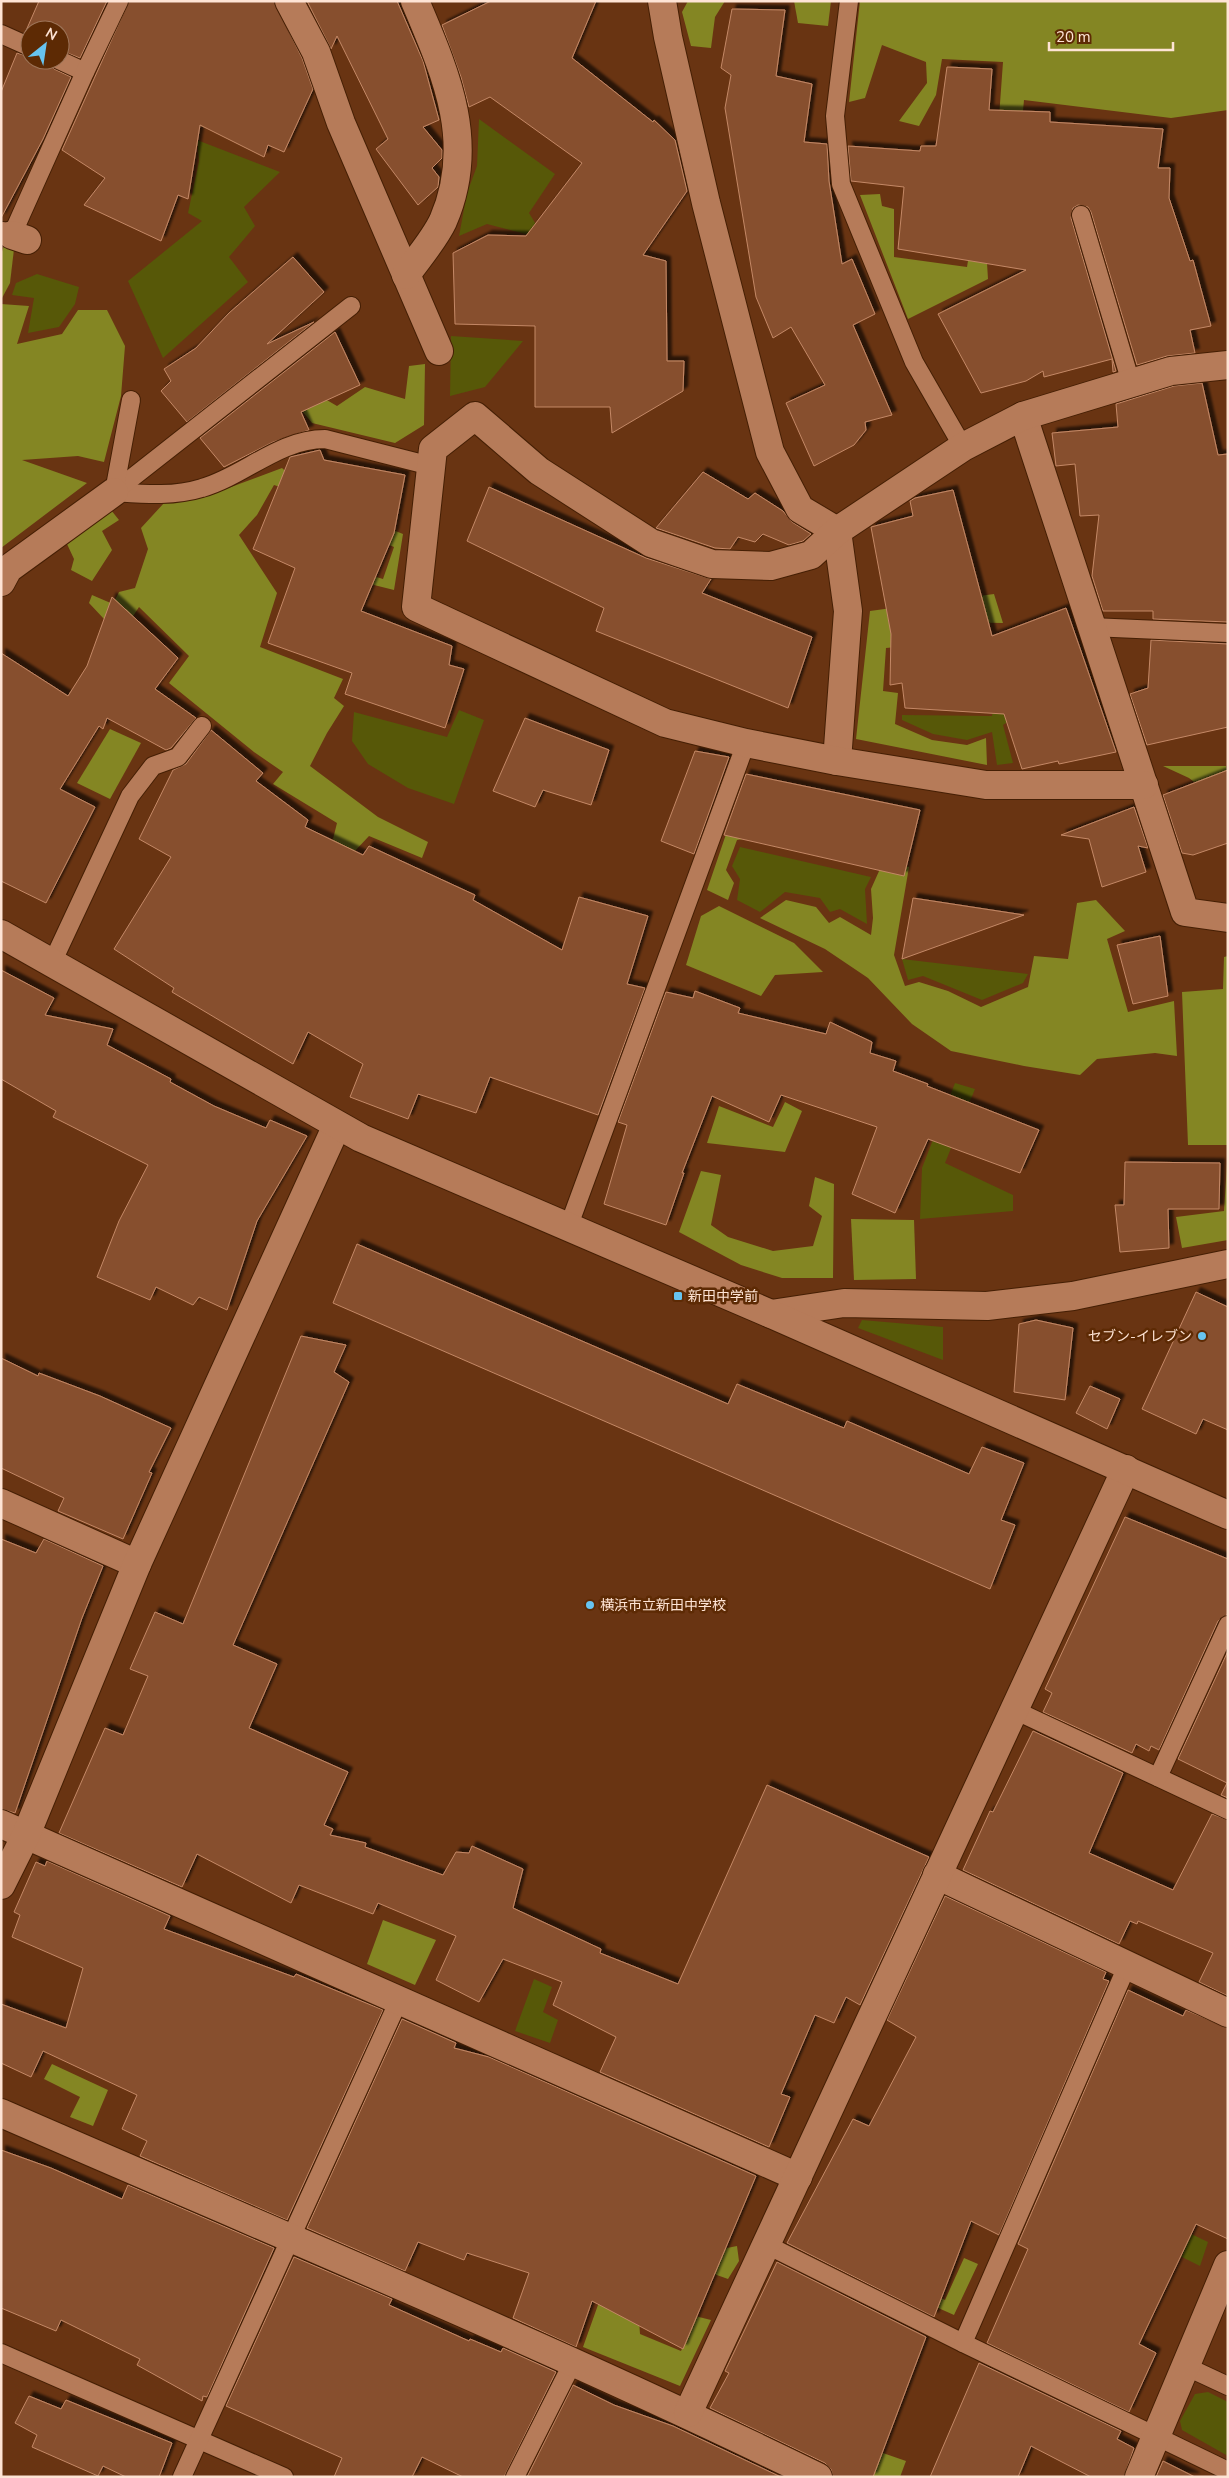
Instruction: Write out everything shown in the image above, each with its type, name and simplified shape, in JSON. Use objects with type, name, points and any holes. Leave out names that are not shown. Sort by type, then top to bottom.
[{"type":"street","points":[[289,1],[316,52],[341,123],[439,351]]},
{"type":"street","points":[[406,275],[442,222],[458,175],[457,120],[439,58],[415,1]]},
{"type":"street","points":[[662,1],[668,37],[706,203],[770,452],[800,509],[837,531]]},
{"type":"street","points":[[1144,785],[986,785],[837,761],[746,743],[665,722],[416,606],[432,448],[475,416],[539,471],[651,543],[712,564],[771,566],[810,555],[837,531],[963,447],[1023,416],[1171,371],[1228,365]]},
{"type":"street","points":[[1023,416],[1185,912],[1228,918]]},
{"type":"street","points":[[1,582],[8,569],[114,492]]},
{"type":"street","points":[[837,531],[848,611],[837,761]]},
{"type":"street","points":[[1,934],[361,1138],[771,1314],[1228,1515]]},
{"type":"street","points":[[1,1884],[26,1835],[138,1564],[337,1124]]},
{"type":"street","points":[[771,1314],[844,1303],[987,1306],[1073,1296],[1228,1264]]},
{"type":"street","points":[[688,2413],[1126,1469]]},
{"type":"street","points":[[1,1503],[138,1564]]},
{"type":"street","points":[[1,1824],[798,2177]]},
{"type":"street","points":[[937,1875],[1228,2014]]},
{"type":"street","points":[[1,2113],[688,2413],[818,2477]]},
{"type":"street","points":[[1139,2477],[1228,2265]]},
{"type":"lane","points":[[13,235],[85,72],[119,1]]},
{"type":"lane","points":[[849,1],[834,116],[841,184],[914,362],[963,447]]},
{"type":"lane","points":[[1,34],[20,43]]},
{"type":"lane","points":[[70,65],[85,72]]},
{"type":"lane","points":[[1081,215],[1131,383]]},
{"type":"lane","points":[[114,492],[351,306]]},
{"type":"lane","points":[[114,492],[131,400]]},
{"type":"lane","points":[[114,492],[154,495],[202,488],[268,456],[309,439],[432,448]]},
{"type":"lane","points":[[1092,627],[1228,633]]},
{"type":"lane","points":[[52,963],[130,796],[153,766],[178,757],[202,726]]},
{"type":"lane","points":[[568,1228],[746,743]]},
{"type":"lane","points":[[1158,1778],[1228,1625]]},
{"type":"lane","points":[[1014,1710],[1228,1810]]},
{"type":"lane","points":[[963,2343],[1127,1966]]},
{"type":"lane","points":[[182,2477],[399,2000]]},
{"type":"lane","points":[[765,2244],[963,2343],[1228,2471]]},
{"type":"lane","points":[[1,2353],[284,2477]]},
{"type":"lane","points":[[515,2477],[573,2362]]},
{"type":"lane","points":[[1186,2366],[1228,2386]]},
{"type":"shaded area","points":[[688,1],[725,1],[715,17],[711,48],[691,46],[682,12]]},
{"type":"shaded area","points":[[794,1],[831,1],[828,26],[798,23]]},
{"type":"shaded area","points":[[860,1],[1228,1],[1228,110],[1171,118],[1024,100],[1021,132],[998,131],[1003,62],[942,59],[936,95],[919,126],[899,121],[927,83],[926,62],[882,45],[865,98],[849,102]]},
{"type":"shaded area","points":[[479,119],[555,174],[529,213],[545,239],[487,224],[459,236],[467,193],[477,166]]},
{"type":"shaded area","points":[[197,140],[280,172],[244,207],[255,226],[229,257],[248,282],[163,358],[128,281],[202,221],[188,213],[199,161]]},
{"type":"shaded area","points":[[880,194],[882,206],[894,209],[894,257],[967,267],[978,199],[986,247],[988,279],[908,319],[860,195]]},
{"type":"shaded area","points":[[4,245],[14,249],[10,283],[1,300],[1,255]]},
{"type":"shaded area","points":[[37,274],[79,287],[75,304],[59,327],[28,333],[34,298],[12,295],[16,283]]},
{"type":"shaded area","points":[[1,304],[29,306],[17,344],[62,334],[78,310],[107,310],[125,346],[121,396],[104,462],[78,456],[22,460],[87,483],[1,548]]},
{"type":"shaded area","points":[[451,336],[523,341],[485,387],[450,396]]},
{"type":"shaded area","points":[[425,364],[424,425],[395,443],[312,423],[294,401],[308,389],[337,406],[365,387],[405,399],[409,366]]},
{"type":"shaded area","points":[[282,468],[297,482],[329,503],[274,485],[257,515],[239,535],[277,593],[260,647],[343,679],[334,698],[344,706],[310,766],[378,817],[428,842],[422,858],[369,836],[354,852],[332,843],[337,823],[273,784],[283,772],[254,752],[169,683],[189,656],[139,607],[120,636],[89,603],[92,595],[113,604],[119,592],[135,588],[148,549],[141,528],[164,503],[204,497]]},
{"type":"shaded area","points":[[107,505],[119,520],[102,531],[112,550],[92,581],[71,570],[74,559],[67,544],[71,530]]},
{"type":"shaded area","points":[[383,526],[403,534],[394,590],[350,579],[353,570],[383,579],[394,547],[380,541]]},
{"type":"shaded area","points":[[994,594],[1003,623],[944,622],[906,646],[886,648],[883,691],[898,693],[895,724],[932,740],[967,745],[986,738],[987,765],[856,739],[870,611]]},
{"type":"shaded area","points":[[993,706],[1015,717],[1003,725],[1013,763],[997,765],[992,732],[967,740],[933,734],[902,720],[902,715],[992,716]]},
{"type":"shaded area","points":[[459,710],[484,720],[454,804],[408,788],[368,764],[352,741],[354,712],[447,737]]},
{"type":"shaded area","points":[[110,729],[141,743],[110,799],[77,783]]},
{"type":"shaded area","points":[[1163,766],[1226,766],[1228,773],[1211,795],[1189,778]]},
{"type":"shaded area","points":[[739,796],[749,838],[737,840],[726,870],[734,883],[728,900],[707,890]]},
{"type":"shaded area","points":[[740,847],[871,877],[865,889],[867,924],[840,909],[830,912],[820,898],[785,892],[760,912],[737,900],[740,879],[732,866]]},
{"type":"shaded area","points":[[884,860],[909,867],[894,955],[905,986],[919,982],[948,991],[981,1007],[1028,987],[1034,956],[1068,959],[1077,903],[1096,900],[1125,931],[1107,939],[1128,1012],[1174,1001],[1177,1056],[1155,1053],[1097,1059],[1080,1075],[951,1051],[912,1024],[868,978],[825,949],[760,918],[786,900],[816,907],[829,923],[840,917],[871,935],[873,918],[871,889]]},
{"type":"shaded area","points":[[719,906],[794,943],[823,972],[775,975],[761,996],[686,965],[701,916]]},
{"type":"shaded area","points":[[1228,956],[1228,1145],[1188,1145],[1182,992],[1223,989],[1224,957]]},
{"type":"shaded area","points":[[902,959],[1028,974],[1023,983],[982,1000],[923,976],[908,980]]},
{"type":"shaded area","points":[[955,1083],[975,1089],[945,1163],[1013,1195],[1013,1211],[920,1219],[922,1168]]},
{"type":"shaded area","points":[[785,1102],[802,1111],[785,1152],[707,1143],[719,1106],[773,1127]]},
{"type":"shaded area","points":[[1228,1148],[1228,1240],[1182,1248],[1176,1217],[1224,1211]]},
{"type":"shaded area","points":[[701,1171],[721,1175],[711,1225],[728,1237],[773,1251],[813,1246],[822,1216],[809,1206],[815,1177],[834,1184],[833,1278],[782,1278],[741,1265],[679,1232]]},
{"type":"shaded area","points":[[851,1219],[914,1220],[916,1279],[854,1280]]},
{"type":"shaded area","points":[[862,1320],[943,1327],[943,1360],[858,1328]]},
{"type":"shaded area","points":[[383,1920],[436,1940],[415,1985],[367,1964]]},
{"type":"shaded area","points":[[534,1979],[552,1987],[543,2012],[558,2020],[550,2043],[515,2031]]},
{"type":"shaded area","points":[[52,2064],[108,2090],[93,2126],[70,2117],[80,2097],[44,2079]]},
{"type":"shaded area","points":[[1139,2209],[1208,2242],[1200,2266],[1128,2230]]},
{"type":"shaded area","points":[[619,2246],[712,2251],[737,2246],[739,2261],[728,2279],[686,2264],[639,2321],[640,2334],[681,2351],[695,2316],[711,2320],[680,2386],[583,2347]]},
{"type":"shaded area","points":[[964,2258],[978,2264],[954,2315],[880,2282],[885,2271],[945,2300]]},
{"type":"shaded area","points":[[1208,2392],[1228,2402],[1228,2456],[1182,2430],[1180,2421],[1195,2394]]},
{"type":"shaded area","points":[[880,2452],[906,2461],[900,2477],[868,2477]]},
{"type":"building","points":[[39,1],[107,1],[80,58],[70,54],[70,20],[31,20]]},
{"type":"building","points":[[129,1],[274,1],[302,58],[313,89],[284,152],[268,145],[264,157],[200,125],[188,199],[178,195],[161,241],[84,205],[105,178],[62,150]]},
{"type":"building","points":[[307,1],[397,1],[423,61],[439,120],[423,127],[442,150],[442,158],[432,168],[439,177],[438,187],[418,205],[376,149],[388,139],[337,36],[331,49]]},
{"type":"building","points":[[491,1],[596,1],[572,58],[653,122],[654,120],[675,140],[687,191],[643,255],[666,261],[667,361],[684,361],[683,391],[612,433],[610,407],[535,407],[535,326],[455,324],[453,253],[488,235],[526,236],[582,163],[490,97],[469,107],[461,77],[442,25]]},
{"type":"building","points":[[732,9],[785,10],[776,76],[812,84],[804,142],[827,144],[829,181],[842,264],[852,259],[875,314],[853,325],[892,415],[865,422],[866,430],[854,445],[814,466],[786,403],[825,385],[791,327],[773,338],[756,297],[725,108],[731,75],[721,68]]},
{"type":"building","points":[[17,53],[20,54],[20,70],[56,70],[71,77],[43,139],[1,218],[1,92]]},
{"type":"building","points":[[947,67],[992,69],[989,110],[1050,112],[1050,122],[1163,129],[1158,168],[1170,168],[1169,198],[1190,261],[1193,260],[1211,326],[1190,330],[1195,353],[1167,356],[1137,365],[1091,212],[1088,207],[1078,205],[1073,208],[1071,218],[1116,371],[1113,372],[1112,359],[1044,377],[1043,371],[1026,381],[981,393],[938,314],[1026,270],[898,249],[904,187],[851,181],[848,146],[920,151],[921,146],[936,146]]},
{"type":"building","points":[[293,257],[324,292],[267,344],[314,322],[187,422],[161,391],[171,381],[164,369],[196,348],[229,313]]},
{"type":"building","points":[[335,332],[360,385],[301,412],[309,430],[273,442],[224,467],[200,438]]},
{"type":"building","points":[[1202,383],[1218,455],[1228,454],[1228,622],[1153,619],[1153,611],[1103,611],[1092,576],[1099,515],[1080,516],[1075,464],[1056,466],[1052,433],[1118,427],[1116,404],[1174,386]]},
{"type":"building","points":[[320,450],[324,460],[405,475],[394,533],[361,611],[452,646],[449,665],[464,669],[445,728],[345,694],[352,673],[268,643],[295,568],[253,549],[290,457]]},
{"type":"building","points":[[703,472],[748,499],[755,493],[783,511],[792,522],[811,534],[803,541],[789,545],[763,534],[755,542],[738,537],[730,549],[715,548],[656,528]]},
{"type":"building","points":[[489,487],[646,558],[711,579],[702,593],[812,637],[788,708],[596,631],[604,608],[467,541]]},
{"type":"building","points":[[953,490],[992,636],[1066,608],[1116,752],[1059,764],[1058,761],[1022,769],[1004,714],[905,708],[902,683],[890,685],[891,634],[871,527],[913,516],[910,501],[915,498]]},
{"type":"building","points":[[112,597],[178,658],[155,689],[196,718],[171,748],[166,750],[107,718],[103,729],[99,726],[60,789],[95,807],[46,903],[1,881],[1,653],[68,696],[87,666]]},
{"type":"building","points":[[1151,640],[1228,644],[1228,727],[1147,745],[1130,694],[1148,688]]},
{"type":"building","points":[[525,718],[609,750],[591,805],[543,790],[535,807],[493,791]]},
{"type":"building","points":[[211,730],[263,773],[256,781],[308,820],[305,827],[363,855],[369,846],[475,895],[473,900],[562,950],[579,897],[648,916],[627,984],[645,988],[598,1115],[490,1077],[476,1113],[418,1094],[408,1119],[350,1097],[363,1064],[308,1032],[293,1064],[172,992],[174,988],[114,949],[171,857],[139,839],[173,770],[186,764]]},
{"type":"building","points":[[695,751],[729,757],[694,854],[661,841]]},
{"type":"building","points":[[1228,770],[1228,843],[1193,855],[1182,853],[1163,795]]},
{"type":"building","points":[[746,774],[920,810],[904,876],[724,835]]},
{"type":"building","points":[[1134,807],[1148,848],[1138,846],[1146,872],[1102,887],[1089,839],[1061,835]]},
{"type":"building","points":[[913,898],[1024,915],[902,959]]},
{"type":"building","points":[[1160,936],[1168,996],[1133,1004],[1117,945]]},
{"type":"building","points":[[1,970],[54,998],[45,1015],[113,1029],[107,1045],[171,1079],[170,1082],[214,1106],[266,1128],[270,1120],[307,1136],[257,1221],[227,1310],[199,1297],[193,1305],[156,1287],[150,1300],[97,1277],[119,1221],[148,1165],[53,1117],[56,1111],[1,1079]]},
{"type":"building","points":[[695,991],[740,1008],[738,1013],[826,1034],[830,1022],[872,1042],[870,1053],[896,1061],[893,1071],[1039,1130],[1020,1173],[928,1139],[895,1213],[852,1194],[877,1127],[781,1095],[769,1122],[712,1096],[682,1173],[684,1173],[666,1225],[604,1204],[627,1125],[618,1122],[666,992],[693,998]]},
{"type":"building","points":[[1125,1162],[1220,1163],[1219,1209],[1168,1209],[1169,1248],[1120,1252],[1115,1205],[1124,1205]]},
{"type":"building","points":[[357,1244],[728,1404],[737,1384],[844,1428],[847,1421],[969,1474],[982,1447],[1024,1463],[1001,1520],[1015,1525],[990,1589],[333,1303]]},
{"type":"building","name":"セブン-イレブン","points":[[1196,1292],[1228,1307],[1228,1430],[1203,1419],[1196,1434],[1142,1409]]},
{"type":"building","points":[[1036,1320],[1073,1328],[1065,1400],[1014,1392],[1019,1324]]},
{"type":"building","points":[[301,1336],[346,1345],[334,1372],[349,1382],[233,1645],[277,1664],[249,1728],[348,1772],[324,1825],[333,1829],[330,1835],[366,1843],[365,1847],[443,1875],[456,1852],[469,1853],[472,1846],[523,1869],[513,1908],[601,1949],[600,1953],[678,1984],[767,1785],[929,1857],[860,2005],[846,1997],[834,2023],[815,2015],[781,2094],[790,2097],[769,2147],[600,2072],[616,2037],[553,2005],[562,1982],[503,1959],[479,2002],[436,1980],[456,1936],[378,1903],[373,1914],[299,1885],[291,1903],[197,1854],[182,1887],[59,1833],[105,1728],[123,1735],[148,1676],[130,1669],[155,1612],[183,1624]]},
{"type":"building","points":[[1,1358],[38,1376],[39,1373],[100,1396],[171,1428],[149,1472],[152,1473],[123,1539],[58,1511],[64,1498],[1,1468]]},
{"type":"building","points":[[1090,1386],[1120,1399],[1107,1429],[1076,1413]]},
{"type":"building","points":[[1125,1517],[1228,1559],[1228,1614],[1218,1621],[1159,1750],[1151,1746],[1149,1751],[1136,1744],[1132,1753],[1043,1712],[1052,1693],[1045,1689]]},
{"type":"building","points":[[1,1539],[36,1553],[44,1539],[103,1566],[82,1618],[15,1813],[1,1809]]},
{"type":"building","points":[[1228,1651],[1228,1798],[1221,1795],[1227,1783],[1178,1759]]},
{"type":"building","points":[[1033,1731],[1123,1773],[1089,1853],[1173,1890],[1212,1814],[1228,1820],[1228,1996],[1199,1982],[1213,1953],[1138,1921],[1137,1924],[1130,1921],[1119,1944],[963,1870],[990,1811],[993,1812]]},
{"type":"building","points":[[47,1861],[170,1916],[164,1929],[294,1977],[296,1974],[383,2010],[287,2220],[140,2156],[147,2141],[122,2129],[137,2095],[43,2051],[31,2077],[1,2063],[1,2004],[66,2028],[83,1968],[12,1937],[20,1915],[14,1912],[36,1862],[45,1866]]},
{"type":"building","points":[[945,1896],[1106,1972],[1103,1979],[1109,1981],[999,2235],[971,2221],[934,2317],[787,2243],[853,2119],[869,2126],[916,2037],[887,2020]]},
{"type":"building","points":[[1128,1990],[1183,2016],[1186,2010],[1228,2028],[1228,2239],[1196,2224],[1139,2344],[1156,2353],[1129,2412],[987,2343],[1028,2249],[1018,2244]]},
{"type":"building","points":[[402,2019],[456,2043],[454,2048],[489,2057],[756,2176],[683,2349],[592,2301],[576,2347],[513,2318],[529,2273],[467,2253],[464,2260],[418,2242],[405,2271],[307,2228]]},
{"type":"building","points":[[1,2150],[51,2168],[122,2199],[128,2185],[274,2248],[207,2397],[203,2396],[202,2401],[137,2365],[140,2359],[61,2320],[56,2331],[1,2308]]},
{"type":"building","points":[[294,2257],[392,2299],[389,2305],[469,2341],[470,2339],[501,2352],[503,2348],[556,2372],[504,2477],[463,2477],[422,2457],[412,2477],[334,2477],[342,2458],[226,2406]]},
{"type":"building","points":[[777,2262],[926,2337],[873,2477],[833,2477],[831,2469],[825,2463],[710,2408],[729,2373],[725,2371]]},
{"type":"building","points":[[979,2363],[1121,2431],[1117,2439],[1134,2448],[1124,2477],[1091,2477],[1031,2446],[1018,2477],[930,2477]]},
{"type":"building","points":[[573,2385],[614,2405],[673,2426],[781,2477],[527,2477]]},
{"type":"building","points":[[29,2396],[61,2409],[66,2400],[172,2443],[159,2477],[126,2477],[103,2466],[98,2476],[32,2447],[37,2435],[15,2423]]},
{"type":"building","points":[[1163,2461],[1195,2477],[1156,2477]]},
{"type":"place","name":"新田中学前","points":[[678,1296]]},
{"type":"place","name":"セブン-イレブン","points":[[1202,1336]]},
{"type":"place","name":"横浜市立新田中学校","points":[[590,1605]]}]
